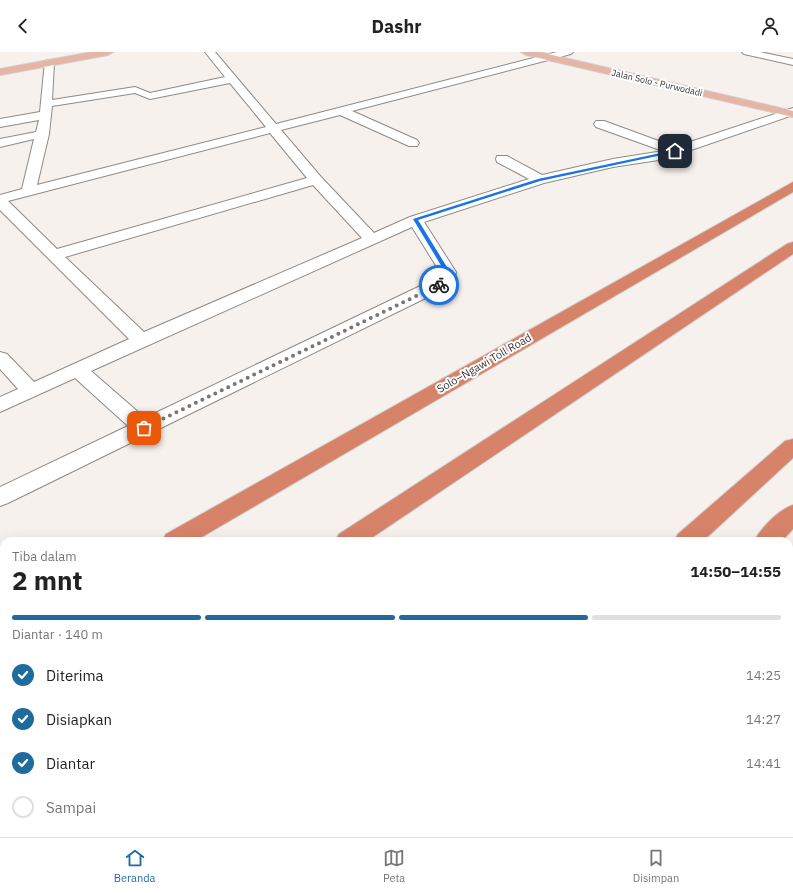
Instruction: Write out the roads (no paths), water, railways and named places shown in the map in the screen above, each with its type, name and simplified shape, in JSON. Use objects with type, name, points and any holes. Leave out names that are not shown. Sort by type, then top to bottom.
[{"type":"highway","name":"Solo–Ngawi Toll Road","points":[[182,537],[793,186]]},
{"type":"highway","points":[[354,537],[793,247]]},
{"type":"highway","points":[[691,537],[793,446]]},
{"type":"highway","points":[[771,537],[793,514]]},
{"type":"main road","points":[[0,72],[108,52]]},
{"type":"main road","name":"Jalan Solo - Purwodadi","points":[[526,52],[792,113]]},
{"type":"street","points":[[210,52],[316,180],[372,240]]},
{"type":"street","points":[[0,199],[568,52]]},
{"type":"street","points":[[747,52],[760,53],[793,62]]},
{"type":"street","points":[[29,191],[43,134],[49,63]]},
{"type":"street","points":[[0,123],[46,109],[135,90],[150,96],[232,79]]},
{"type":"street","points":[[341,111],[413,144]]},
{"type":"street","points":[[0,405],[141,340],[415,220],[540,180],[675,151],[792,113]]},
{"type":"street","points":[[600,124],[675,151]]},
{"type":"street","points":[[0,143],[43,134]]},
{"type":"street","points":[[502,159],[540,180]]},
{"type":"street","points":[[55,255],[316,180]]},
{"type":"street","points":[[0,202],[141,340]]},
{"type":"street","points":[[0,497],[440,284],[447,278],[448,272],[415,220]]},
{"type":"street","points":[[0,358],[32,391]]},
{"type":"street","points":[[77,369],[144,428]]}]
